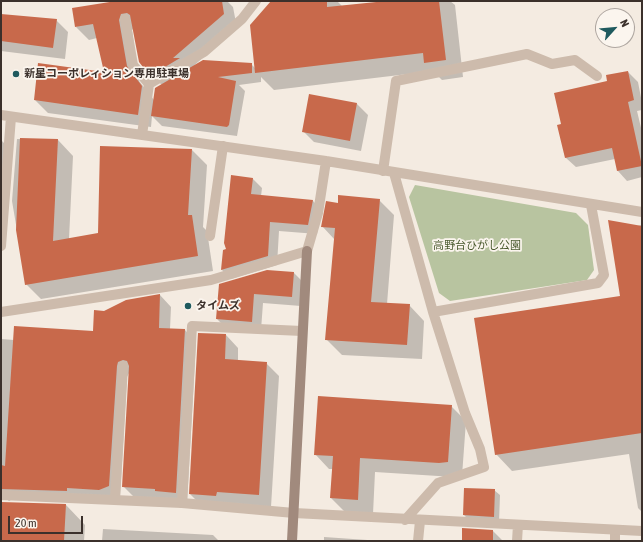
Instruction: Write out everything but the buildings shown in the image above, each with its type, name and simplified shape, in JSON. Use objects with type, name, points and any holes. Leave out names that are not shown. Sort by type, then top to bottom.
[{"type":"street","points":[[150,84],[204,52],[242,19],[256,1]]},
{"type":"street","points":[[125,19],[133,65],[150,84]]},
{"type":"street","points":[[383,171],[396,81],[527,54],[552,64],[575,60],[597,76]]},
{"type":"street","points":[[142,135],[150,84]]},
{"type":"street","points":[[1,246],[6,116],[326,161],[642,212]]},
{"type":"street","points":[[210,236],[222,146]]},
{"type":"street","points":[[292,541],[307,251],[318,212],[326,161]]},
{"type":"street","points":[[394,173],[433,312],[465,413],[480,449],[484,467],[438,483],[406,520]]},
{"type":"street","points":[[433,312],[598,283],[604,275],[591,204]]},
{"type":"street","points":[[1,312],[211,280],[307,251]]},
{"type":"street","points":[[182,503],[192,326],[302,331]]},
{"type":"street","points":[[115,499],[123,366]]},
{"type":"street","points":[[1,495],[182,503],[294,513],[420,521],[642,531]]},
{"type":"street","points":[[418,541],[420,521]]},
{"type":"street","points":[[517,541],[518,525]]},
{"type":"street","points":[[615,530],[615,541]]},
{"type":"green space","name":"高野台ひがし公園","points":[[415,185],[576,213],[588,225],[594,270],[587,280],[450,301],[439,293],[409,197]]},
{"type":"place","name":"新星コーポレィション専用駐車場","points":[[16,74]]},
{"type":"place","name":"タイムズ","points":[[188,306]]}]
